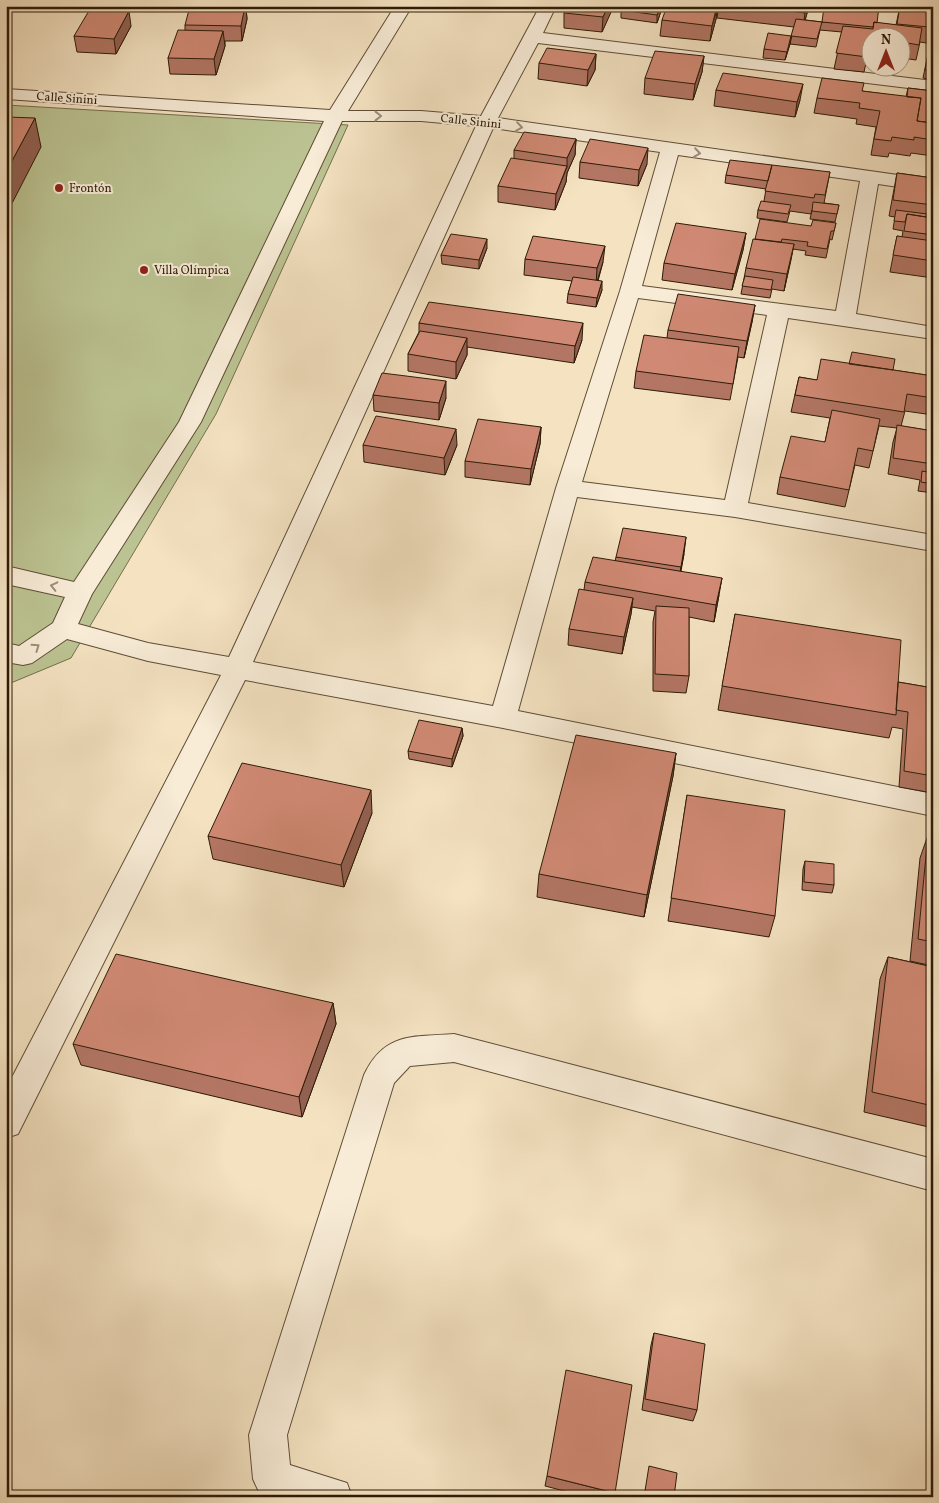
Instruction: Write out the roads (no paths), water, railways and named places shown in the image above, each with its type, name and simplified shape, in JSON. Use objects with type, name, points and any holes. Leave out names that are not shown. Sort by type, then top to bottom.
[{"type":"street","points":[[6,652],[23,656],[63,629],[80,592],[190,422],[335,116],[404,6]]},
{"type":"street","points":[[6,1123],[479,122],[534,37],[548,6]]},
{"type":"street","points":[[534,37],[933,86]]},
{"type":"street","name":"Calle Sinini","points":[[6,94],[335,116],[421,116],[479,122],[933,186]]},
{"type":"street","points":[[503,718],[568,488],[630,291],[670,149]]},
{"type":"street","points":[[845,319],[870,177]]},
{"type":"street","points":[[630,291],[845,319],[933,333]]},
{"type":"street","points":[[735,509],[779,311]]},
{"type":"street","points":[[568,488],[735,509],[933,543]]},
{"type":"street","points":[[6,575],[80,592]]},
{"type":"street","points":[[63,629],[148,652],[503,718],[933,806]]},
{"type":"street","points":[[333,1497],[295,1492],[272,1479],[268,1435],[380,1075],[402,1052],[454,1048],[933,1175]]},
{"type":"place","name":"Frontón","points":[[59,188]]},
{"type":"place","name":"Villa Olímpica","points":[[144,270]]}]
